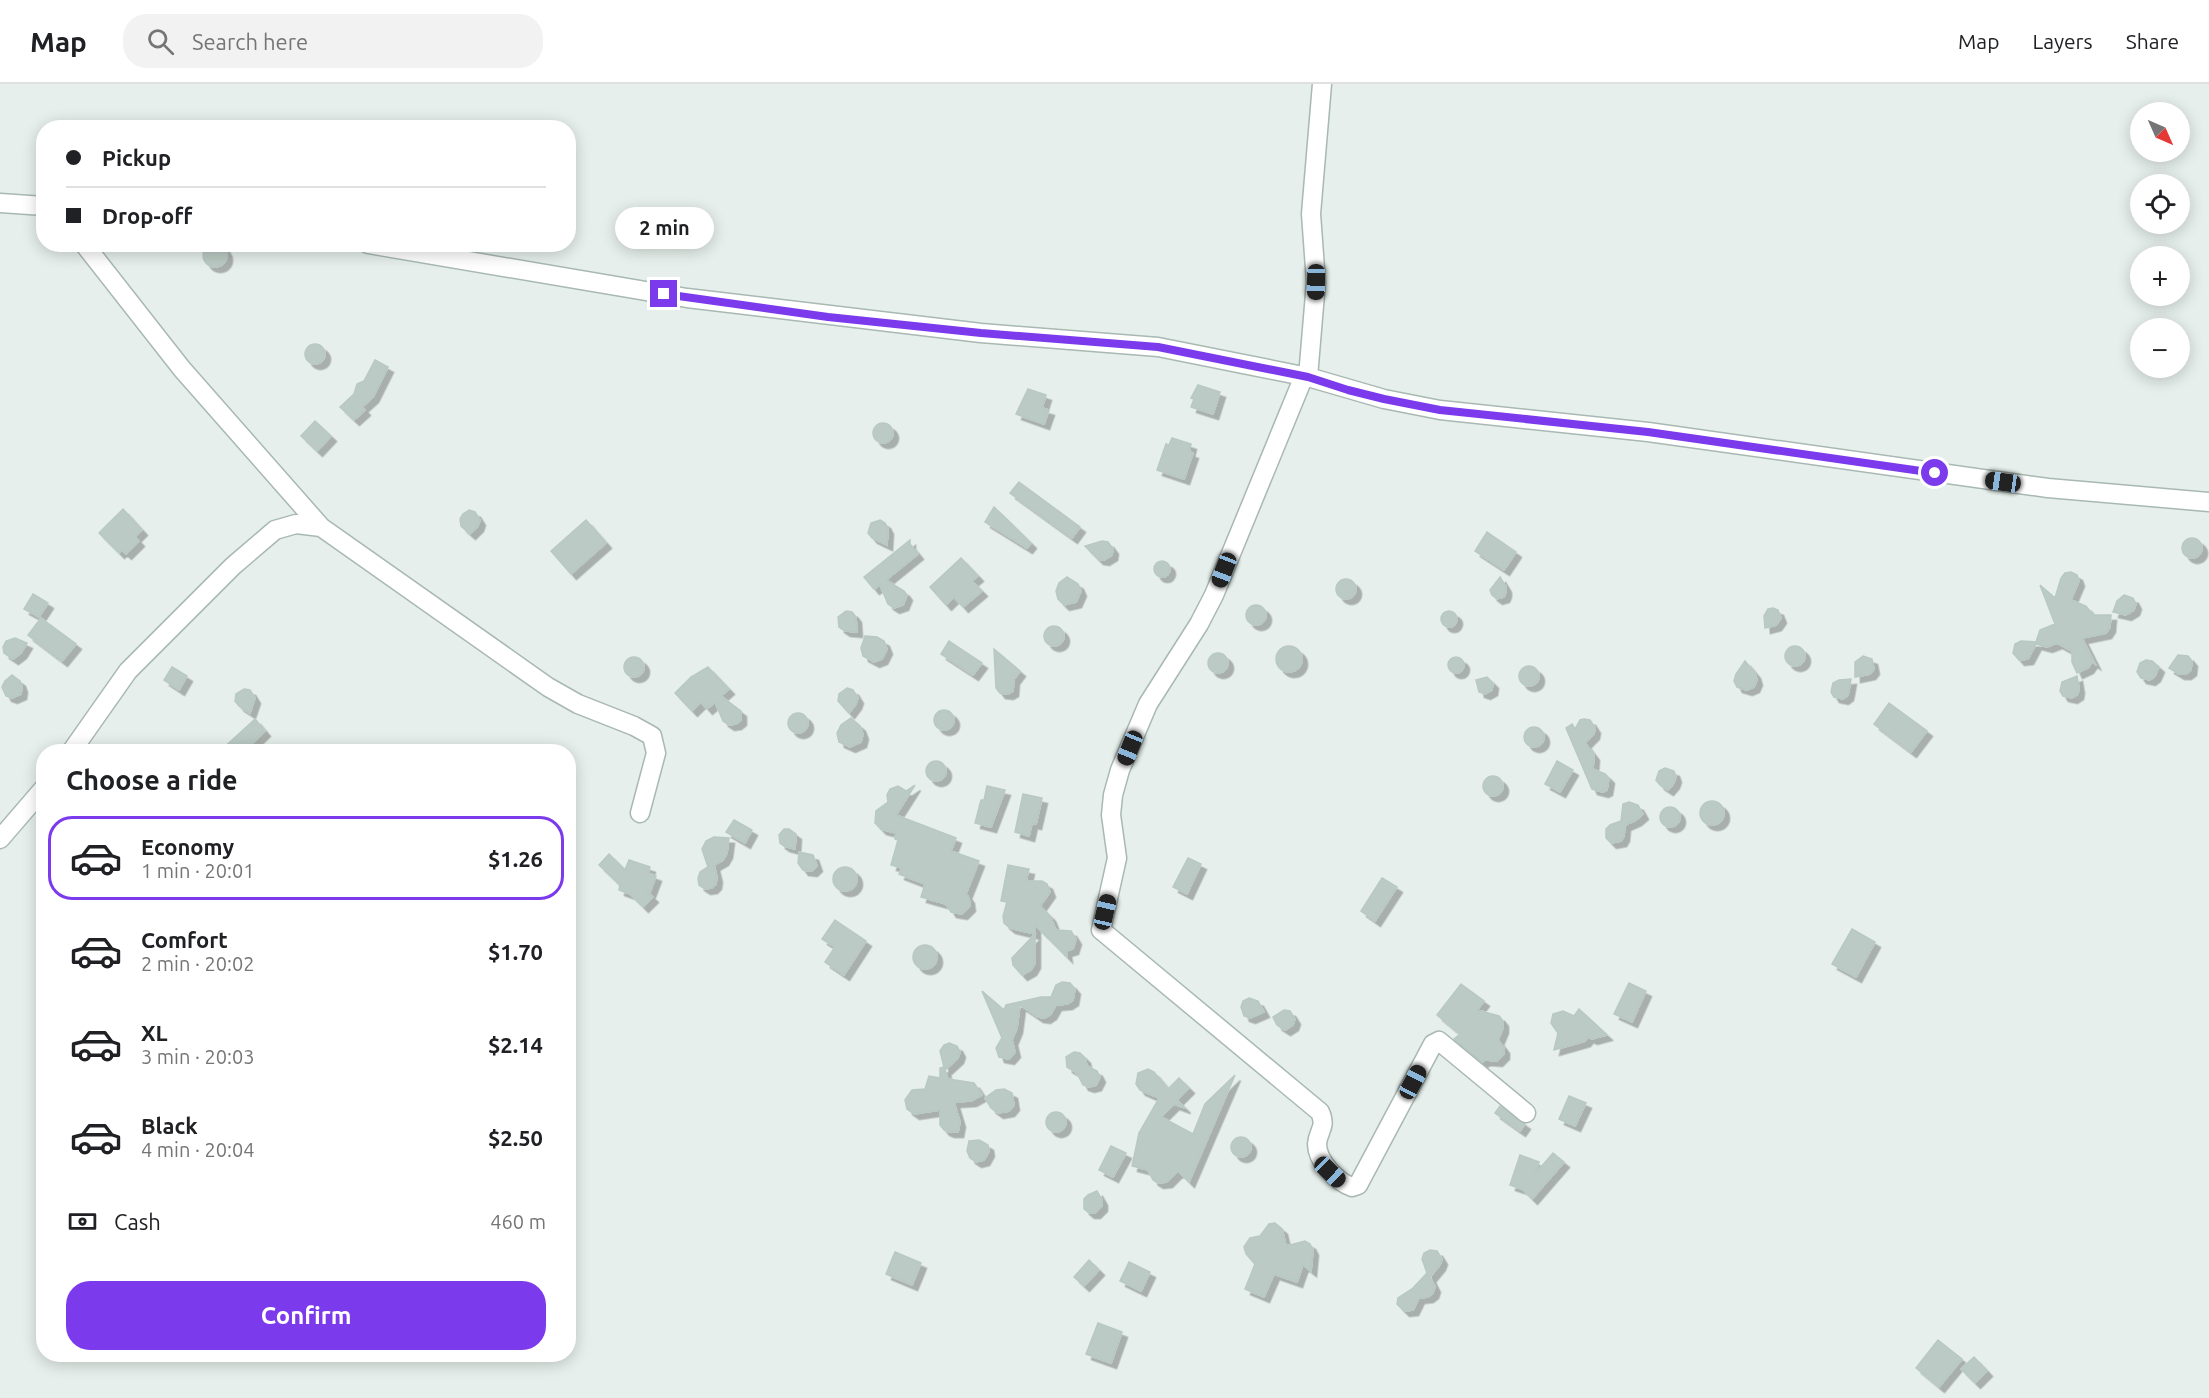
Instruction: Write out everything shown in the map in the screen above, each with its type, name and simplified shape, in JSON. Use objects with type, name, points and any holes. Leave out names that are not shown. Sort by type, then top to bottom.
[{"type":"street","points":[[1322,84],[1311,214],[1315,291],[1306,377],[1214,595],[1199,624],[1148,704],[1120,771],[1113,795],[1111,814],[1117,858],[1101,930],[1320,1112],[1324,1124],[1317,1141],[1319,1153],[1330,1172],[1346,1185],[1352,1187],[1358,1185],[1434,1044],[1439,1041],[1526,1113]]},
{"type":"street","points":[[0,203],[36,205]]},
{"type":"street","points":[[90,252],[189,377],[321,527],[548,687],[578,704],[634,726],[652,736],[657,753],[640,813]]},
{"type":"street","points":[[415,252],[699,300],[969,332],[1158,347],[1306,377],[1384,399],[1440,410],[1648,432],[2048,488],[2209,501]]},
{"type":"street","points":[[77,744],[128,671],[233,566],[274,531],[296,524],[321,527]]},
{"type":"street","points":[[0,839],[36,797]]},
{"type":"building","points":[[204,252],[226,252],[226,260],[220,266],[210,266],[204,260]]},
{"type":"building","points":[[315,344],[322,347],[325,354],[322,361],[315,364],[308,361],[305,354],[308,347]]},
{"type":"building","points":[[375,360],[388,367],[373,397],[362,407],[365,410],[354,420],[340,407],[354,394],[357,384],[364,381]]},
{"type":"building","points":[[1198,385],[1220,392],[1213,414],[1191,407],[1194,399],[1191,398]]},
{"type":"building","points":[[1028,389],[1046,395],[1042,408],[1049,410],[1044,424],[1016,414]]},
{"type":"building","points":[[315,421],[331,436],[317,451],[301,436]]},
{"type":"building","points":[[883,423],[890,426],[893,433],[890,440],[883,443],[876,440],[873,433],[876,426]]},
{"type":"building","points":[[1172,438],[1191,444],[1189,452],[1193,453],[1184,479],[1157,470],[1166,444],[1169,445]]},
{"type":"building","points":[[1019,482],[1080,527],[1072,538],[1010,493]]},
{"type":"building","points":[[994,507],[1031,543],[1027,548],[985,522]]},
{"type":"building","points":[[123,509],[142,530],[135,537],[139,541],[126,554],[122,550],[119,553],[99,533]]},
{"type":"building","points":[[469,510],[475,512],[480,520],[478,526],[470,534],[461,526],[460,519]]},
{"type":"building","points":[[586,520],[606,543],[571,574],[551,551]]},
{"type":"building","points":[[880,520],[888,529],[887,545],[872,538],[868,533],[871,523]]},
{"type":"building","points":[[1487,532],[1516,552],[1504,570],[1475,551]]},
{"type":"building","points":[[2192,538],[2199,541],[2202,548],[2199,555],[2192,558],[2185,555],[2182,548],[2185,541]]},
{"type":"building","points":[[910,540],[910,544],[918,554],[886,580],[907,595],[903,605],[894,608],[888,604],[880,585],[874,589],[864,577]]},
{"type":"building","points":[[1102,541],[1108,542],[1113,549],[1112,555],[1104,560],[1098,559],[1085,546]]},
{"type":"building","points":[[961,558],[978,576],[972,581],[982,591],[963,607],[954,597],[946,605],[930,587]]},
{"type":"building","points":[[1162,561],[1168,563],[1170,569],[1168,575],[1162,577],[1156,575],[1154,569],[1156,563]]},
{"type":"building","points":[[2071,572],[2077,575],[2079,581],[2071,600],[2086,606],[2093,615],[2111,615],[2110,627],[2106,633],[2082,638],[2095,664],[2092,662],[2088,668],[2077,673],[2072,662],[2072,651],[2057,643],[2047,647],[2036,644],[2028,659],[2019,660],[2013,653],[2015,644],[2021,641],[2036,642],[2040,630],[2055,624],[2040,585],[2055,598],[2061,578],[2065,573]]},
{"type":"building","points":[[1067,577],[1078,584],[1081,591],[1076,602],[1064,605],[1058,599],[1056,591],[1059,583]]},
{"type":"building","points":[[1500,577],[1506,587],[1506,592],[1504,597],[1497,599],[1490,590]]},
{"type":"building","points":[[1346,579],[1353,582],[1356,589],[1353,596],[1346,599],[1339,596],[1336,589],[1339,582]]},
{"type":"building","points":[[33,594],[48,603],[39,617],[24,609]]},
{"type":"building","points":[[2124,595],[2133,598],[2136,604],[2134,610],[2126,615],[2113,612],[2117,601]]},
{"type":"building","points":[[1256,605],[1263,608],[1266,615],[1263,622],[1256,625],[1249,622],[1246,615],[1249,608]]},
{"type":"building","points":[[1768,609],[1778,610],[1781,618],[1776,625],[1765,628],[1764,616]]},
{"type":"building","points":[[846,611],[852,612],[856,617],[857,632],[845,631],[839,627],[838,617]]},
{"type":"building","points":[[1446,611],[1452,611],[1457,619],[1455,625],[1446,627],[1441,622],[1441,616]]},
{"type":"building","points":[[41,618],[76,644],[62,661],[28,635]]},
{"type":"building","points":[[1054,626],[1061,629],[1064,636],[1061,643],[1054,646],[1047,643],[1044,636],[1047,629]]},
{"type":"building","points":[[865,636],[877,637],[884,641],[887,649],[882,659],[874,662],[863,656],[861,648]]},
{"type":"building","points":[[15,638],[27,643],[21,653],[13,659],[4,653],[3,647],[6,641]]},
{"type":"building","points":[[949,641],[982,663],[973,675],[941,654]]},
{"type":"building","points":[[1289,646],[1298,650],[1302,659],[1298,668],[1289,672],[1280,668],[1276,659],[1280,650]]},
{"type":"building","points":[[1795,646],[1802,649],[1805,656],[1802,663],[1795,666],[1788,663],[1785,656],[1788,649]]},
{"type":"building","points":[[994,649],[1020,671],[1014,679],[1013,691],[1008,694],[1000,693],[996,688]]},
{"type":"building","points":[[1218,653],[1225,656],[1228,663],[1225,670],[1218,673],[1211,670],[1208,663],[1211,656]]},
{"type":"building","points":[[2178,655],[2188,656],[2192,661],[2191,670],[2186,674],[2179,674],[2169,668]]},
{"type":"building","points":[[1863,656],[1872,659],[1874,669],[1870,674],[1855,677],[1855,662]]},
{"type":"building","points":[[634,657],[641,660],[644,667],[641,674],[634,677],[627,674],[624,667],[627,660]]},
{"type":"building","points":[[1453,657],[1459,657],[1464,665],[1462,671],[1453,673],[1448,668],[1448,662]]},
{"type":"building","points":[[2146,660],[2152,661],[2159,667],[2155,676],[2150,680],[2141,678],[2137,672],[2140,663]]},
{"type":"building","points":[[1745,661],[1755,673],[1757,680],[1754,687],[1747,690],[1737,687],[1734,681]]},
{"type":"building","points":[[1529,666],[1536,669],[1539,676],[1536,683],[1529,686],[1522,683],[1519,676],[1522,669]]},
{"type":"building","points":[[172,667],[187,676],[179,690],[164,680]]},
{"type":"building","points":[[708,667],[729,689],[721,696],[741,711],[741,720],[736,724],[729,725],[723,721],[715,702],[707,709],[701,702],[692,711],[675,693],[691,677]]},
{"type":"building","points":[[12,675],[20,681],[22,687],[21,694],[12,698],[6,696],[2,687]]},
{"type":"building","points":[[2077,676],[2078,694],[2072,698],[2063,696],[2060,691],[2062,682]]},
{"type":"building","points":[[1487,677],[1493,683],[1492,690],[1485,694],[1479,692],[1476,680]]},
{"type":"building","points":[[1851,679],[1848,695],[1843,699],[1834,697],[1831,692],[1833,683]]},
{"type":"building","points":[[847,688],[853,690],[858,698],[849,713],[838,701],[839,694]]},
{"type":"building","points":[[244,689],[250,690],[255,698],[250,713],[235,701],[236,694]]},
{"type":"building","points":[[1889,703],[1927,731],[1911,752],[1874,724]]},
{"type":"building","points":[[944,710],[951,713],[954,720],[951,727],[944,730],[937,727],[934,720],[937,713]]},
{"type":"building","points":[[798,713],[805,716],[808,723],[805,730],[798,733],[791,730],[788,723],[791,716]]},
{"type":"building","points":[[851,718],[860,726],[863,734],[861,742],[850,747],[839,742],[837,733],[841,725]]},
{"type":"building","points":[[255,719],[265,731],[251,744],[228,744]]},
{"type":"building","points":[[1580,720],[1590,720],[1595,728],[1594,734],[1585,743],[1594,755],[1593,769],[1609,778],[1607,790],[1603,792],[1592,789],[1566,728],[1572,724],[1575,729]]},
{"type":"building","points":[[1534,727],[1541,730],[1544,737],[1541,744],[1534,747],[1527,744],[1524,737],[1527,730]]},
{"type":"building","points":[[936,761],[943,764],[946,771],[943,778],[936,781],[929,778],[926,771],[929,764]]},
{"type":"building","points":[[1557,761],[1573,770],[1560,792],[1545,784]]},
{"type":"building","points":[[1665,768],[1674,771],[1676,777],[1668,790],[1656,780],[1659,771]]},
{"type":"building","points":[[1493,776],[1500,779],[1503,786],[1500,793],[1493,796],[1486,793],[1483,786],[1486,779]]},
{"type":"building","points":[[915,785],[896,815],[956,838],[951,851],[979,861],[966,894],[970,906],[962,914],[951,912],[946,904],[921,897],[925,884],[899,874],[902,868],[891,865],[898,840],[895,839],[896,833],[881,829],[875,823],[876,811],[888,802],[887,795],[890,789],[898,786],[906,791]]},
{"type":"building","points":[[987,786],[1005,790],[991,827],[975,823]]},
{"type":"building","points":[[1023,794],[1042,798],[1036,824],[1032,823],[1029,836],[1015,832]]},
{"type":"building","points":[[1712,801],[1721,804],[1724,813],[1721,822],[1712,825],[1703,822],[1700,813],[1703,804]]},
{"type":"building","points":[[1629,802],[1638,805],[1643,814],[1625,825],[1621,841],[1611,843],[1606,838],[1606,829],[1621,821],[1623,804]]},
{"type":"building","points":[[1670,807],[1677,810],[1680,817],[1677,824],[1670,827],[1663,824],[1660,817],[1663,810]]},
{"type":"building","points":[[734,820],[752,830],[745,843],[726,832]]},
{"type":"building","points":[[784,829],[789,829],[796,834],[795,849],[780,843],[779,835]]},
{"type":"building","points":[[714,837],[729,838],[727,853],[723,860],[714,865],[716,884],[712,888],[705,889],[699,885],[698,878],[700,872],[708,867],[702,849],[706,841]]},
{"type":"building","points":[[799,852],[813,855],[817,866],[812,871],[803,870],[798,863]]},
{"type":"building","points":[[609,854],[625,870],[629,860],[650,867],[648,873],[656,876],[650,892],[645,890],[653,897],[643,907],[630,894],[619,890],[620,885],[599,865]]},
{"type":"building","points":[[1188,858],[1201,864],[1187,894],[1173,887]]},
{"type":"building","points":[[1008,865],[1029,869],[1026,881],[1042,881],[1047,884],[1050,892],[1040,906],[1050,916],[1056,930],[1071,931],[1076,939],[1073,949],[1066,951],[1067,957],[1035,925],[1035,934],[1010,928],[1004,923],[1003,916],[1007,902],[1001,901]]},
{"type":"building","points":[[845,867],[854,870],[857,879],[854,888],[845,891],[836,888],[833,879],[836,870]]},
{"type":"building","points":[[1382,878],[1397,887],[1375,921],[1361,911]]},
{"type":"building","points":[[835,920],[866,941],[844,975],[825,962],[835,947],[822,939]]},
{"type":"building","points":[[1852,929],[1875,942],[1856,977],[1832,964]]},
{"type":"building","points":[[1035,934],[1035,963],[1031,970],[1022,975],[1013,965],[1012,958]]},
{"type":"building","points":[[925,945],[934,948],[937,957],[934,966],[925,969],[916,966],[913,957],[916,948]]},
{"type":"building","points":[[1062,982],[1070,983],[1075,989],[1073,1000],[1067,1004],[1056,1005],[1051,1014],[1045,1018],[1038,1017],[1020,1005],[1017,1028],[1012,1040],[1015,1052],[1009,1059],[999,1057],[996,1048],[1002,1038],[982,991],[1004,1010],[1006,1005],[1051,997],[1056,985]]},
{"type":"building","points":[[1629,983],[1646,991],[1632,1022],[1614,1014]]},
{"type":"building","points":[[1461,984],[1484,1001],[1477,1010],[1499,1016],[1503,1021],[1498,1040],[1504,1048],[1504,1054],[1497,1061],[1482,1062],[1454,1039],[1460,1034],[1437,1015]]},
{"type":"building","points":[[1249,998],[1258,1001],[1264,1012],[1250,1018],[1244,1016],[1241,1007],[1243,1001]]},
{"type":"building","points":[[1579,1009],[1607,1035],[1592,1039],[1588,1037],[1585,1041],[1554,1050],[1558,1033],[1551,1023],[1553,1014],[1563,1011],[1574,1016]]},
{"type":"building","points":[[1284,1010],[1290,1011],[1295,1019],[1293,1025],[1285,1030],[1277,1025],[1273,1017]]},
{"type":"building","points":[[949,1043],[957,1046],[960,1052],[958,1058],[945,1070],[948,1079],[974,1083],[982,1095],[971,1101],[954,1102],[960,1122],[958,1132],[944,1130],[940,1125],[940,1110],[914,1114],[907,1109],[905,1100],[912,1090],[925,1089],[929,1076],[940,1078],[940,1068],[944,1067],[940,1051],[944,1045]]},
{"type":"building","points":[[1074,1052],[1080,1053],[1085,1058],[1087,1066],[1097,1071],[1100,1077],[1096,1085],[1089,1087],[1083,1085],[1077,1073],[1067,1067],[1066,1057]]},
{"type":"building","points":[[1148,1069],[1154,1072],[1168,1089],[1179,1078],[1189,1088],[1177,1100],[1185,1108],[1174,1104],[1161,1117],[1193,1134],[1205,1104],[1235,1075],[1189,1182],[1178,1171],[1167,1182],[1158,1183],[1153,1180],[1148,1170],[1132,1166],[1139,1133],[1159,1098],[1140,1090],[1136,1084],[1138,1073]]},
{"type":"building","points":[[1004,1089],[1012,1093],[1014,1105],[1009,1111],[998,1113],[991,1108],[985,1098],[996,1090]]},
{"type":"building","points":[[1569,1096],[1586,1103],[1575,1126],[1559,1119]]},
{"type":"building","points":[[1500,1106],[1525,1124],[1520,1131],[1495,1113]]},
{"type":"building","points":[[1056,1112],[1063,1115],[1066,1122],[1063,1129],[1056,1132],[1049,1129],[1046,1122],[1049,1115]]},
{"type":"building","points":[[1241,1137],[1248,1140],[1251,1147],[1248,1154],[1241,1157],[1234,1154],[1231,1147],[1234,1140]]},
{"type":"building","points":[[979,1140],[988,1145],[989,1151],[984,1160],[976,1162],[970,1158],[967,1151],[969,1141]]},
{"type":"building","points":[[1111,1146],[1126,1153],[1113,1177],[1099,1170]]},
{"type":"building","points":[[1553,1153],[1564,1162],[1532,1199],[1522,1189],[1510,1185],[1520,1155],[1539,1162],[1535,1174]]},
{"type":"building","points":[[1097,1191],[1102,1200],[1102,1206],[1095,1213],[1089,1213],[1084,1209],[1084,1199]]},
{"type":"building","points":[[1275,1223],[1282,1229],[1286,1246],[1305,1241],[1310,1244],[1313,1250],[1311,1271],[1303,1265],[1297,1282],[1274,1274],[1264,1297],[1245,1289],[1255,1264],[1246,1254],[1244,1247],[1250,1238],[1260,1236],[1269,1224]]},
{"type":"building","points":[[1430,1250],[1437,1251],[1442,1259],[1430,1277],[1435,1287],[1433,1293],[1428,1297],[1419,1298],[1413,1310],[1404,1311],[1397,1304],[1398,1298],[1412,1289],[1427,1273],[1422,1259],[1424,1253]]},
{"type":"building","points":[[895,1252],[921,1263],[912,1285],[886,1274]]},
{"type":"building","points":[[1089,1260],[1099,1270],[1084,1286],[1074,1277]]},
{"type":"building","points":[[1129,1262],[1150,1272],[1141,1291],[1120,1281]]},
{"type":"building","points":[[1098,1323],[1122,1332],[1111,1363],[1086,1354]]},
{"type":"building","points":[[1938,1340],[1962,1359],[1939,1387],[1916,1368]]},
{"type":"building","points":[[1974,1357],[1987,1371],[1975,1383],[1961,1369]]},
{"type":"route","points":[[664,294],[828,317],[1042,339],[1158,347],[1304,376],[1384,399],[1440,410],[1648,432],[1935,473]]}]
